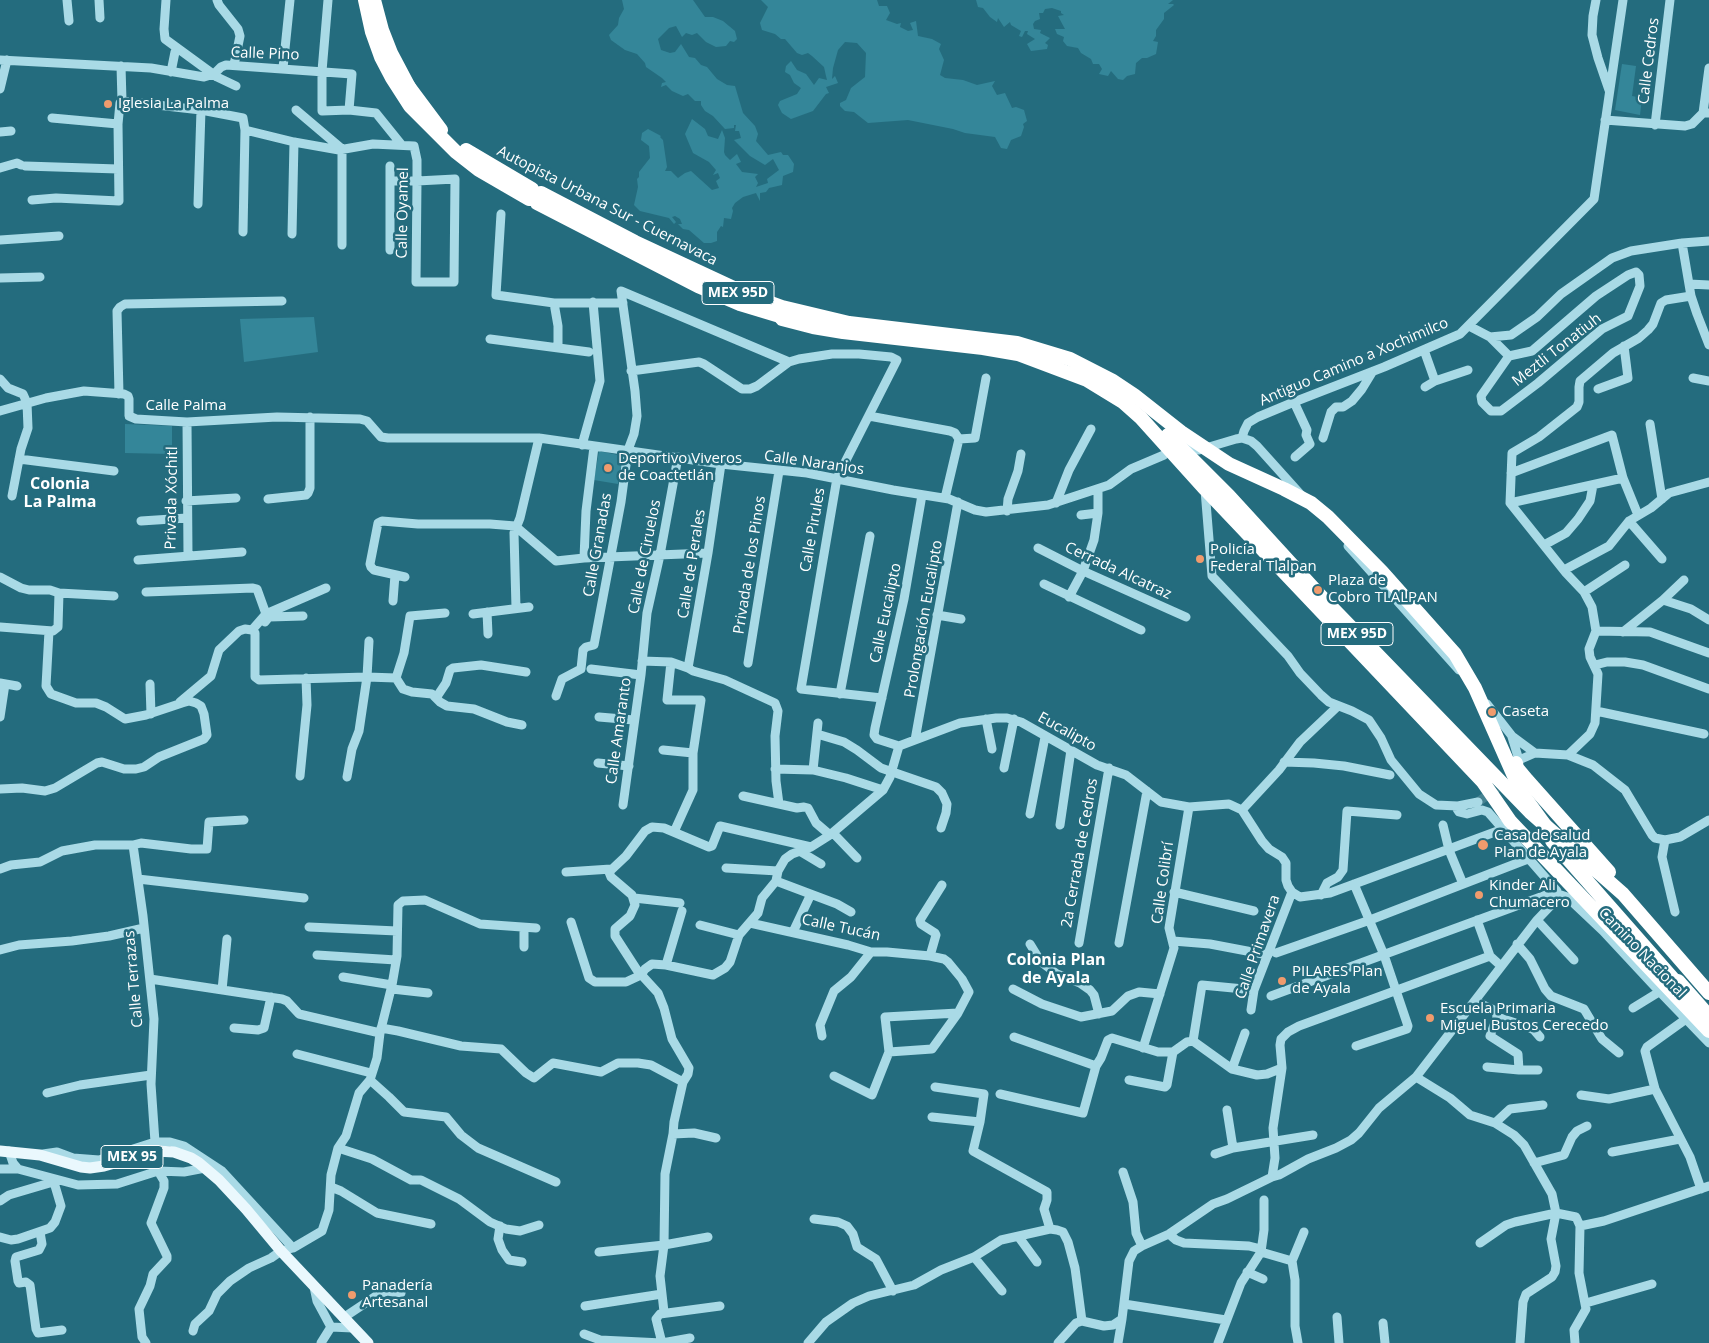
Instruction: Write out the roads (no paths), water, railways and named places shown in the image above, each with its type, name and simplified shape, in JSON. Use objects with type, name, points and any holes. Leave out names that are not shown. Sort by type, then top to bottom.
[{"type":"highway","name":"MEX 95D","points":[[364,0],[380,53],[404,98],[415,114],[443,145],[481,175],[590,234],[734,303],[788,321],[843,332],[983,348],[1018,354],[1068,371],[1105,390],[1123,402],[1141,418],[1205,489],[1483,782],[1510,821],[1707,1036]]},
{"type":"highway","name":"Autopista Urbana Sur - Cuernavaca","points":[[364,0],[381,57],[410,106],[456,152],[479,170],[506,187],[698,286],[740,304],[771,314],[845,332],[1022,352],[1055,362],[1084,374],[1107,387],[1224,470],[1306,510],[1322,521],[1449,658],[1481,718],[1500,765],[1518,794]]},
{"type":"highway","name":"MEX 95D","points":[[373,0],[376,19],[399,72],[436,124],[457,147],[492,172],[560,208],[708,281],[775,306],[831,322],[1022,346],[1088,371],[1125,394],[1222,489],[1316,591],[1530,812],[1622,894],[1709,993]]},
{"type":"highway","name":"Autopista Urbana Sur - Cuernavaca","points":[[373,0],[391,54],[400,74],[418,101],[437,124],[462,148],[503,173],[635,242],[749,295],[782,307],[812,316],[848,323],[1017,343],[1070,359],[1097,372],[1134,395],[1181,432],[1229,464],[1310,503],[1328,517],[1382,572],[1455,654],[1475,688],[1518,794]]},
{"type":"highway","points":[[1516,763],[1517,768],[1526,780],[1616,881],[1622,894]]},
{"type":"highway","points":[[1518,794],[1709,1018]]},
{"type":"highway","points":[[1518,794],[1528,816],[1584,876],[1709,1018]]},
{"type":"highway","points":[[1652,951],[1653,928]]},
{"type":"main road","name":"MEX 95","points":[[4,1151],[40,1155],[80,1167],[90,1168],[104,1166],[144,1153],[165,1151],[191,1158],[206,1168],[246,1209],[314,1288],[368,1343]]},
{"type":"street","points":[[67,0],[69,21]]},
{"type":"street","points":[[99,0],[100,18]]},
{"type":"street","points":[[166,0],[165,39],[214,74],[236,86]]},
{"type":"street","points":[[217,0],[238,29],[240,36],[234,65]]},
{"type":"street","points":[[283,68],[290,0]]},
{"type":"street","points":[[328,0],[322,71],[322,110],[350,110],[376,113],[401,144]]},
{"type":"street","points":[[1596,0],[1592,16],[1592,35],[1610,90]]},
{"type":"street","name":"Antiguo Camino a Xochimilco","points":[[1242,438],[1248,424],[1258,417],[1460,334],[1594,199],[1623,0]]},
{"type":"street","name":"Calle Cedros","points":[[1655,124],[1670,0]]},
{"type":"street","points":[[171,72],[175,52]]},
{"type":"street","points":[[0,89],[3,60]]},
{"type":"street","name":"Calle Pino","points":[[3,60],[151,68],[204,77],[214,74],[221,67],[234,65],[352,74],[350,110]]},
{"type":"street","points":[[32,200],[56,198],[119,201],[118,124],[120,103],[122,102],[121,66]]},
{"type":"street","points":[[1605,120],[1686,126],[1692,124],[1706,113],[1709,68]]},
{"type":"street","points":[[122,102],[201,110],[243,118],[245,130],[243,232]]},
{"type":"street","points":[[198,204],[201,110]]},
{"type":"street","points":[[296,110],[342,149],[342,245]]},
{"type":"street","points":[[52,118],[118,124]]},
{"type":"street","points":[[245,130],[294,142],[339,150],[361,145],[401,144]]},
{"type":"street","points":[[0,132],[10,131]]},
{"type":"street","points":[[292,234],[294,142]]},
{"type":"street","name":"Calle Oyamel","points":[[401,144],[414,146],[417,160],[416,282],[454,282],[456,179],[417,181]]},
{"type":"street","points":[[0,168],[16,163],[23,166],[118,169]]},
{"type":"street","points":[[390,166],[390,250]]},
{"type":"street","points":[[391,181],[417,181]]},
{"type":"street","points":[[501,214],[496,295],[554,302],[623,303]]},
{"type":"street","points":[[0,240],[60,236]]},
{"type":"street","points":[[1490,337],[1511,335],[1561,294],[1612,258],[1631,251],[1709,241]]},
{"type":"street","points":[[1682,243],[1691,296],[1709,345]]},
{"type":"street","name":"Meztli Tonatiuh","points":[[1636,272],[1639,275],[1640,286],[1628,316],[1602,329],[1538,383],[1501,411],[1491,411],[1482,402],[1481,396],[1509,356],[1532,351],[1596,296],[1628,275],[1636,272]]},
{"type":"street","points":[[0,278],[40,277]]},
{"type":"street","points":[[1689,284],[1709,285]]},
{"type":"street","name":"Calle Granadas","points":[[556,696],[562,679],[575,674],[581,669],[582,650],[586,646],[594,645],[621,502],[628,450],[634,434],[637,416],[621,291],[789,362]]},
{"type":"street","points":[[1568,755],[1590,734],[1595,723],[1598,674],[1590,657],[1589,649],[1596,631],[1592,607],[1584,592],[1510,503],[1512,453],[1539,437],[1577,407],[1580,381],[1624,346],[1640,338],[1653,324],[1661,303],[1666,300],[1691,296]]},
{"type":"street","points":[[0,411],[46,398],[84,391],[119,394],[117,311],[125,304],[282,301]]},
{"type":"street","points":[[554,302],[558,326],[558,348]]},
{"type":"street","points":[[582,445],[600,381],[593,302]]},
{"type":"street","name":"Meztli Tonatiuh","points":[[1468,326],[1490,337],[1509,356]]},
{"type":"street","points":[[490,339],[588,352]]},
{"type":"street","points":[[1598,389],[1628,378],[1624,346]]},
{"type":"street","points":[[1424,350],[1435,381]]},
{"type":"street","name":"Calle Pirules","points":[[789,362],[843,354],[891,357],[897,360],[836,478],[801,689],[840,694]]},
{"type":"street","points":[[632,371],[699,362],[742,389],[750,389],[789,362]]},
{"type":"street","points":[[1425,387],[1435,381],[1468,370]]},
{"type":"street","points":[[1323,438],[1331,412],[1336,407],[1343,407],[1352,401],[1373,371]]},
{"type":"street","points":[[958,439],[975,438],[986,378]]},
{"type":"street","points":[[1693,378],[1709,381]]},
{"type":"street","points":[[0,379],[8,388],[23,394],[27,403],[28,428],[19,459],[12,496]]},
{"type":"street","name":"Calle Palma","points":[[119,394],[128,396],[129,416],[132,419],[187,422],[277,417],[360,419],[367,421],[381,436],[388,438]]},
{"type":"street","points":[[1125,394],[1141,400],[1176,432],[1190,448],[1199,450],[1242,438],[1251,441],[1257,446],[1462,674],[1512,736],[1535,754]]},
{"type":"street","points":[[1294,402],[1307,430],[1306,435],[1310,444],[1294,457]]},
{"type":"street","points":[[869,416],[955,433],[958,439],[945,498]]},
{"type":"street","points":[[268,499],[306,495],[308,493],[310,488],[310,417]]},
{"type":"street","name":"Privada Xóchitl","points":[[138,560],[188,556],[186,501],[187,422]]},
{"type":"street","points":[[1650,424],[1662,499]]},
{"type":"street","points":[[1056,503],[1069,470],[1091,429]]},
{"type":"street","points":[[1511,473],[1612,435],[1623,478],[1638,515]]},
{"type":"street","name":"Calle Naranjos","points":[[388,438],[539,438],[721,464],[807,473],[945,498],[975,510],[995,512],[1056,503],[1098,489],[1116,480],[1131,469],[1164,455]]},
{"type":"street","points":[[516,608],[515,526],[520,518],[539,438]]},
{"type":"street","name":"Calle Granadas","points":[[584,558],[586,511],[594,447]]},
{"type":"street","points":[[1007,511],[1008,499],[1018,471],[1021,454]]},
{"type":"street","name":"Calle de Ciruelos","points":[[642,662],[647,613],[678,457]]},
{"type":"street","points":[[19,459],[114,472]]},
{"type":"street","name":"Calle de Perales","points":[[688,668],[708,554],[721,464]]},
{"type":"street","name":"Privada de los Pinos","points":[[748,664],[779,471]]},
{"type":"street","points":[[1510,503],[1623,478]]},
{"type":"street","points":[[1564,570],[1609,546],[1629,521],[1669,493],[1709,482]]},
{"type":"street","points":[[1544,545],[1566,532],[1578,519],[1590,501],[1593,485]]},
{"type":"street","points":[[1069,597],[1083,571],[1094,540],[1098,513],[1098,489]]},
{"type":"street","points":[[1205,489],[1212,576],[1288,656],[1300,673],[1321,695],[1338,706],[1352,710],[1369,720],[1396,768],[1419,794],[1436,805],[1458,806],[1478,802]]},
{"type":"street","name":"Calle Eucalipto","points":[[899,746],[877,739],[874,735],[904,599],[922,495]]},
{"type":"street","points":[[186,501],[236,498]]},
{"type":"street","name":"Prolongación Eucalipto","points":[[915,740],[958,502]]},
{"type":"street","points":[[1081,515],[1098,513]]},
{"type":"street","points":[[141,521],[187,518]]},
{"type":"street","points":[[405,577],[374,570],[370,564],[378,523],[382,521],[418,524],[515,526],[556,561],[584,558],[708,554]]},
{"type":"street","points":[[1629,521],[1662,560]]},
{"type":"street","points":[[870,536],[840,694],[882,698]]},
{"type":"street","name":"Cerrada Alcatraz","points":[[1038,548],[1083,571],[1186,617]]},
{"type":"street","points":[[188,556],[242,552]]},
{"type":"street","points":[[1584,592],[1625,565]]},
{"type":"street","points":[[393,601],[395,575]]},
{"type":"street","points":[[0,577],[21,588],[30,590],[114,596]]},
{"type":"street","points":[[1623,632],[1663,600],[1684,580]]},
{"type":"street","points":[[1044,584],[1141,630]]},
{"type":"street","points":[[146,592],[253,588],[260,592],[266,614]]},
{"type":"street","points":[[326,588],[266,614],[253,632],[256,677],[259,680],[396,678]]},
{"type":"street","points":[[0,626],[53,631],[58,627],[59,593]]},
{"type":"street","points":[[1663,600],[1691,609],[1709,620]]},
{"type":"street","points":[[473,614],[529,607]]},
{"type":"street","points":[[487,612],[488,634]]},
{"type":"street","points":[[396,678],[404,653],[410,616],[444,613]]},
{"type":"street","points":[[937,615],[961,619]]},
{"type":"street","points":[[253,632],[269,617],[303,616]]},
{"type":"street","points":[[179,704],[212,676],[216,655],[223,646],[245,628],[253,632]]},
{"type":"street","points":[[0,789],[22,788],[45,791],[55,788],[97,763],[102,762],[124,769],[144,767],[159,757],[204,739],[207,735],[208,730],[201,706],[189,701],[151,714],[124,719],[96,703],[76,703],[51,694],[46,686],[49,631]]},
{"type":"street","points":[[1596,631],[1650,632],[1709,653]]},
{"type":"street","points":[[346,777],[352,749],[359,730],[367,677],[369,641]]},
{"type":"street","points":[[642,662],[671,662],[693,671],[725,680],[775,703],[778,711],[775,736],[775,769],[779,804]]},
{"type":"street","name":"Calle Amaranto","points":[[623,805],[642,662]]},
{"type":"street","points":[[671,662],[667,700],[700,700],[693,753],[693,790],[674,832]]},
{"type":"street","points":[[1594,665],[1607,662],[1625,662],[1643,666],[1709,688]]},
{"type":"street","points":[[436,698],[448,680],[450,670],[453,668],[481,665],[526,672]]},
{"type":"street","points":[[591,669],[641,675]]},
{"type":"street","points":[[300,776],[307,705],[306,678]]},
{"type":"street","points":[[396,678],[403,689],[412,692],[427,692],[447,706],[474,709],[522,726]]},
{"type":"street","points":[[0,717],[3,684],[17,686]]},
{"type":"street","points":[[150,684],[151,714]]},
{"type":"street","points":[[1338,706],[1300,742],[1242,810],[1262,841],[1269,849],[1282,857],[1286,863],[1286,880],[1292,892],[1300,898],[1320,895],[1354,884],[1503,829]]},
{"type":"street","points":[[1596,711],[1704,734]]},
{"type":"street","points":[[600,717],[634,720]]},
{"type":"street","name":"Eucalipto","points":[[899,746],[951,725],[996,718],[1014,720],[1021,722],[1097,765],[1126,775],[1162,802],[1189,807],[1222,804],[1236,806],[1242,810]]},
{"type":"street","points":[[986,719],[992,749]]},
{"type":"street","points":[[1004,768],[1014,720]]},
{"type":"street","points":[[813,770],[818,723]]},
{"type":"street","points":[[817,734],[844,742],[880,768],[931,784],[942,793],[946,800],[947,810],[941,828]]},
{"type":"street","points":[[1512,736],[1516,763],[1535,754],[1568,755],[1593,765],[1626,790],[1652,835],[1665,840],[1680,837],[1709,820]]},
{"type":"street","points":[[1030,814],[1045,737]]},
{"type":"street","points":[[571,922],[590,978],[594,982],[626,982],[641,975],[652,964],[666,965],[713,975],[719,972],[730,962],[739,935],[758,913],[762,898],[776,881],[778,871],[785,859],[792,854],[811,847],[832,834],[883,790],[892,771],[899,746]]},
{"type":"street","points":[[663,750],[693,753]]},
{"type":"street","points":[[1060,825],[1071,750]]},
{"type":"street","points":[[1284,762],[1344,766],[1390,775]]},
{"type":"street","points":[[598,763],[628,766]]},
{"type":"street","name":"2a Cerrada de Cedros","points":[[1079,943],[1108,768]]},
{"type":"street","points":[[775,769],[813,770],[883,790]]},
{"type":"street","points":[[1119,942],[1147,791]]},
{"type":"street","points":[[743,796],[808,808],[816,823],[832,834],[857,858]]},
{"type":"street","name":"Camino Nacional","points":[[1458,806],[1459,812],[1467,814],[1486,810],[1557,892],[1568,898],[1603,931],[1686,1020],[1707,1036]]},
{"type":"street","name":"Calle Colibrí","points":[[1143,1048],[1174,948],[1169,928],[1189,807]]},
{"type":"street","points":[[1320,895],[1327,883],[1338,877],[1343,870],[1348,811],[1397,816]]},
{"type":"street","points":[[0,869],[11,865],[40,862],[62,851],[108,844],[133,845],[141,843],[207,849],[208,824],[211,821],[244,820]]},
{"type":"street","points":[[1443,825],[1449,850],[1463,884]]},
{"type":"street","points":[[666,965],[681,907],[634,898],[611,877],[609,872],[626,856],[635,842],[649,828],[658,827],[674,832],[709,847],[712,846],[720,826],[811,847]]},
{"type":"street","points":[[1665,840],[1662,857],[1675,912]]},
{"type":"street","name":"Calle Terrazas","points":[[133,845],[154,1019],[151,1075],[155,1142]]},
{"type":"street","points":[[801,852],[821,864]]},
{"type":"street","points":[[1173,941],[1210,944],[1272,954],[1370,920],[1528,859]]},
{"type":"street","points":[[726,868],[778,871]]},
{"type":"street","points":[[566,872],[611,869]]},
{"type":"street","points":[[138,879],[304,898]]},
{"type":"street","points":[[776,881],[851,912]]},
{"type":"street","points":[[1354,884],[1384,955],[1408,1026],[1407,1029],[1356,1046]]},
{"type":"street","points":[[930,956],[936,935],[921,924],[920,920],[942,885]]},
{"type":"street","points":[[1174,892],[1254,911]]},
{"type":"street","name":"Calle Primavera","points":[[1251,1010],[1254,990],[1272,954],[1292,892]]},
{"type":"street","points":[[1118,1343],[1130,1260],[1134,1251],[1170,1234],[1213,1204],[1227,1200],[1279,1176],[1308,1159],[1351,1140],[1379,1108],[1416,1077],[1517,944],[1557,900],[1557,892],[1271,996]]},
{"type":"street","points":[[793,932],[811,894]]},
{"type":"street","points":[[634,898],[633,910],[630,916],[614,932],[641,975],[658,992],[672,1039],[689,1068],[683,1082],[665,1174],[664,1245],[660,1276],[664,1312]]},
{"type":"street","points":[[193,1331],[195,1324],[209,1311],[217,1294],[230,1281],[249,1268],[281,1251],[293,1248],[322,1231],[329,1210],[332,1175],[338,1148],[346,1136],[360,1093],[370,1077],[376,1058],[396,960],[398,905],[403,901],[425,900],[480,924],[536,928]]},
{"type":"street","points":[[1477,920],[1490,956],[1501,966]]},
{"type":"street","points":[[1537,920],[1574,960]]},
{"type":"street","name":"Calle Tucán","points":[[750,923],[848,944],[871,952],[944,958],[962,979],[968,992],[958,1013]]},
{"type":"street","points":[[700,925],[739,935]]},
{"type":"street","points":[[309,927],[397,931]]},
{"type":"street","points":[[0,950],[19,945],[109,936],[144,928]]},
{"type":"street","points":[[524,928],[524,947]]},
{"type":"street","points":[[222,990],[227,939]]},
{"type":"street","points":[[1030,944],[1041,962],[1057,974],[1080,983],[1090,990],[1094,995],[1099,1014]]},
{"type":"street","points":[[1517,944],[1530,959],[1551,996],[1584,1009],[1602,1039],[1619,1053]]},
{"type":"street","points":[[822,1036],[820,1026],[834,991],[851,977],[871,952]]},
{"type":"street","points":[[317,955],[396,960]]},
{"type":"street","points":[[1269,1179],[1275,1158],[1273,1128],[1282,1068],[1281,1039],[1288,1032],[1299,1026],[1490,956]]},
{"type":"street","points":[[343,977],[428,993]]},
{"type":"street","points":[[150,979],[271,997],[288,1001],[299,1014],[380,1031],[398,1031],[461,1046],[501,1049],[526,1073],[534,1078],[553,1063],[600,1072],[618,1063],[638,1063],[651,1065],[683,1082]]},
{"type":"street","points":[[1193,1041],[1202,985],[1254,990]]},
{"type":"street","points":[[1013,989],[1042,1004],[1080,1017],[1112,1011],[1128,996],[1139,992],[1160,994]]},
{"type":"street","points":[[1633,1008],[1659,992]]},
{"type":"street","points":[[234,1028],[258,1030],[264,1028],[271,997]]},
{"type":"street","points":[[1475,1001],[1496,1010],[1497,1017],[1490,1036],[1516,1052],[1518,1070]]},
{"type":"street","points":[[834,1076],[872,1095],[889,1052],[885,1017],[958,1013]]},
{"type":"street","points":[[889,1052],[932,1049],[958,1013]]},
{"type":"street","points":[[1497,1017],[1528,1027],[1534,1030],[1540,1037]]},
{"type":"street","points":[[1580,1226],[1604,1221],[1705,1188],[1655,1089],[1645,1051],[1647,1047],[1686,1020]]},
{"type":"street","points":[[1232,1069],[1245,1033]]},
{"type":"street","points":[[1014,1036],[1096,1066]]},
{"type":"street","points":[[1000,1094],[1083,1113],[1096,1066],[1108,1040],[1112,1038],[1158,1052],[1173,1052],[1187,1042],[1193,1041],[1232,1069],[1257,1075],[1267,1074],[1282,1068]]},
{"type":"street","points":[[1129,1080],[1165,1087],[1167,1085],[1173,1052]]},
{"type":"street","points":[[297,1054],[370,1077],[404,1112],[446,1117],[461,1135],[478,1148],[556,1182]]},
{"type":"street","points":[[1488,1068],[1538,1070]]},
{"type":"street","points":[[47,1093],[80,1085],[151,1075]]},
{"type":"street","points":[[1416,1077],[1450,1098],[1470,1115],[1495,1123],[1514,1134],[1524,1145],[1552,1194],[1556,1212],[1551,1239],[1556,1266],[1555,1272],[1552,1277],[1526,1294],[1523,1302],[1520,1343]]},
{"type":"street","points":[[935,1087],[982,1093],[984,1096],[980,1122],[973,1151],[1047,1192],[1044,1210],[1050,1229]]},
{"type":"street","points":[[1581,1095],[1604,1099],[1655,1089]]},
{"type":"street","points":[[1495,1123],[1510,1108],[1542,1105]]},
{"type":"street","points":[[1226,1110],[1233,1148]]},
{"type":"street","points":[[932,1117],[980,1122]]},
{"type":"street","points":[[1534,1163],[1564,1155],[1572,1137],[1577,1131],[1587,1126]]},
{"type":"street","points":[[673,1134],[694,1133],[716,1138]]},
{"type":"street","points":[[1215,1154],[1233,1148],[1313,1135]]},
{"type":"street","points":[[1612,1152],[1680,1139]]},
{"type":"street","points":[[40,1155],[57,1152],[73,1158],[99,1160],[155,1142],[170,1142],[184,1146],[222,1171],[293,1248]]},
{"type":"street","points":[[338,1148],[372,1159],[411,1180],[421,1180],[459,1199],[490,1222],[500,1226],[520,1231],[539,1225]]},
{"type":"street","points":[[4,1151],[15,1166],[53,1181],[78,1185],[101,1186],[117,1184],[158,1172],[184,1172],[206,1168]]},
{"type":"street","points":[[0,1169],[15,1166]]},
{"type":"street","points":[[146,1343],[142,1337],[139,1309],[150,1286],[153,1274],[167,1259],[151,1225],[164,1188],[164,1181],[158,1172]]},
{"type":"street","points":[[1123,1172],[1133,1202],[1136,1233],[1142,1246]]},
{"type":"street","points":[[0,1201],[9,1195],[53,1181]]},
{"type":"street","points":[[0,1237],[10,1240],[50,1228],[55,1222],[61,1206],[53,1181]]},
{"type":"street","points":[[331,1187],[377,1213],[431,1224]]},
{"type":"street","points":[[1218,1343],[1247,1272],[1261,1250],[1264,1230],[1264,1200]]},
{"type":"street","points":[[1480,1243],[1506,1226],[1556,1212],[1576,1216],[1580,1226],[1579,1273],[1586,1309],[1574,1330],[1574,1343]]},
{"type":"street","points":[[814,1218],[838,1222],[847,1226],[853,1234],[857,1247],[876,1259],[893,1290]]},
{"type":"street","points":[[500,1226],[498,1240],[502,1250],[509,1260],[522,1262]]},
{"type":"street","points":[[808,1343],[826,1322],[842,1310],[869,1296],[914,1285],[941,1270],[974,1257],[1000,1240],[1050,1229],[1063,1232],[1068,1242],[1075,1268],[1082,1321]]},
{"type":"street","points":[[40,1232],[42,1244],[39,1250],[16,1257],[18,1281],[19,1283],[26,1282],[30,1284],[38,1333],[62,1330]]},
{"type":"street","points":[[1298,1343],[1295,1326],[1295,1280],[1292,1260],[1304,1232]]},
{"type":"street","points":[[1170,1234],[1176,1240],[1184,1243],[1249,1246],[1292,1260]]},
{"type":"street","points":[[1018,1236],[1036,1262]]},
{"type":"street","points":[[599,1252],[664,1245],[708,1237]]},
{"type":"street","points":[[974,1257],[1002,1291]]},
{"type":"street","points":[[1247,1272],[1263,1279]]},
{"type":"street","points":[[1586,1303],[1652,1284]]},
{"type":"street","points":[[314,1288],[317,1301],[331,1327]]},
{"type":"street","points":[[343,1318],[379,1294],[387,1291],[401,1292]]},
{"type":"street","points":[[585,1306],[662,1294]]},
{"type":"street","points":[[1124,1304],[1226,1320]]},
{"type":"street","points":[[662,1343],[656,1319],[660,1314],[720,1306]]},
{"type":"street","points":[[1337,1316],[1339,1343]]},
{"type":"street","points":[[1058,1343],[1076,1324],[1082,1321],[1104,1326],[1113,1325],[1122,1319]]},
{"type":"street","points":[[1383,1323],[1385,1343]]},
{"type":"street","points":[[331,1327],[353,1328]]},
{"type":"street","points":[[321,1343],[331,1327]]},
{"type":"street","points":[[584,1334],[600,1340],[662,1343],[690,1338]]},
{"type":"tunnel","points":[[1478,802],[1496,789],[1503,779]]},
{"type":"place","name":"Iglesia La Palma","points":[[108,104]]},
{"type":"place","name":"Deportivo Viveros de Coactetlán","points":[[608,468]]},
{"type":"place","name":"Policía Federal Tlalpan","points":[[1200,559]]},
{"type":"place","name":"Plaza de Cobro TLALPAN","points":[[1318,590]]},
{"type":"place","name":"Caseta","points":[[1492,712]]},
{"type":"place","name":"Casa de salud Plan de Ayala","points":[[1483,845]]},
{"type":"place","name":"Kinder Ali Chumacero","points":[[1479,895]]},
{"type":"place","name":"PILARES Plan de Ayala","points":[[1282,981]]},
{"type":"place","name":"Escuela Primaria Miguel Bustos Cerecedo","points":[[1430,1018]]},
{"type":"place","name":"Panadería Artesanal","points":[[352,1295]]},
{"type":"district","name":"Colonia La Palma","points":[[60,493]]},
{"type":"district","name":"Colonia Plan de Ayala","points":[[1056,969]]}]
